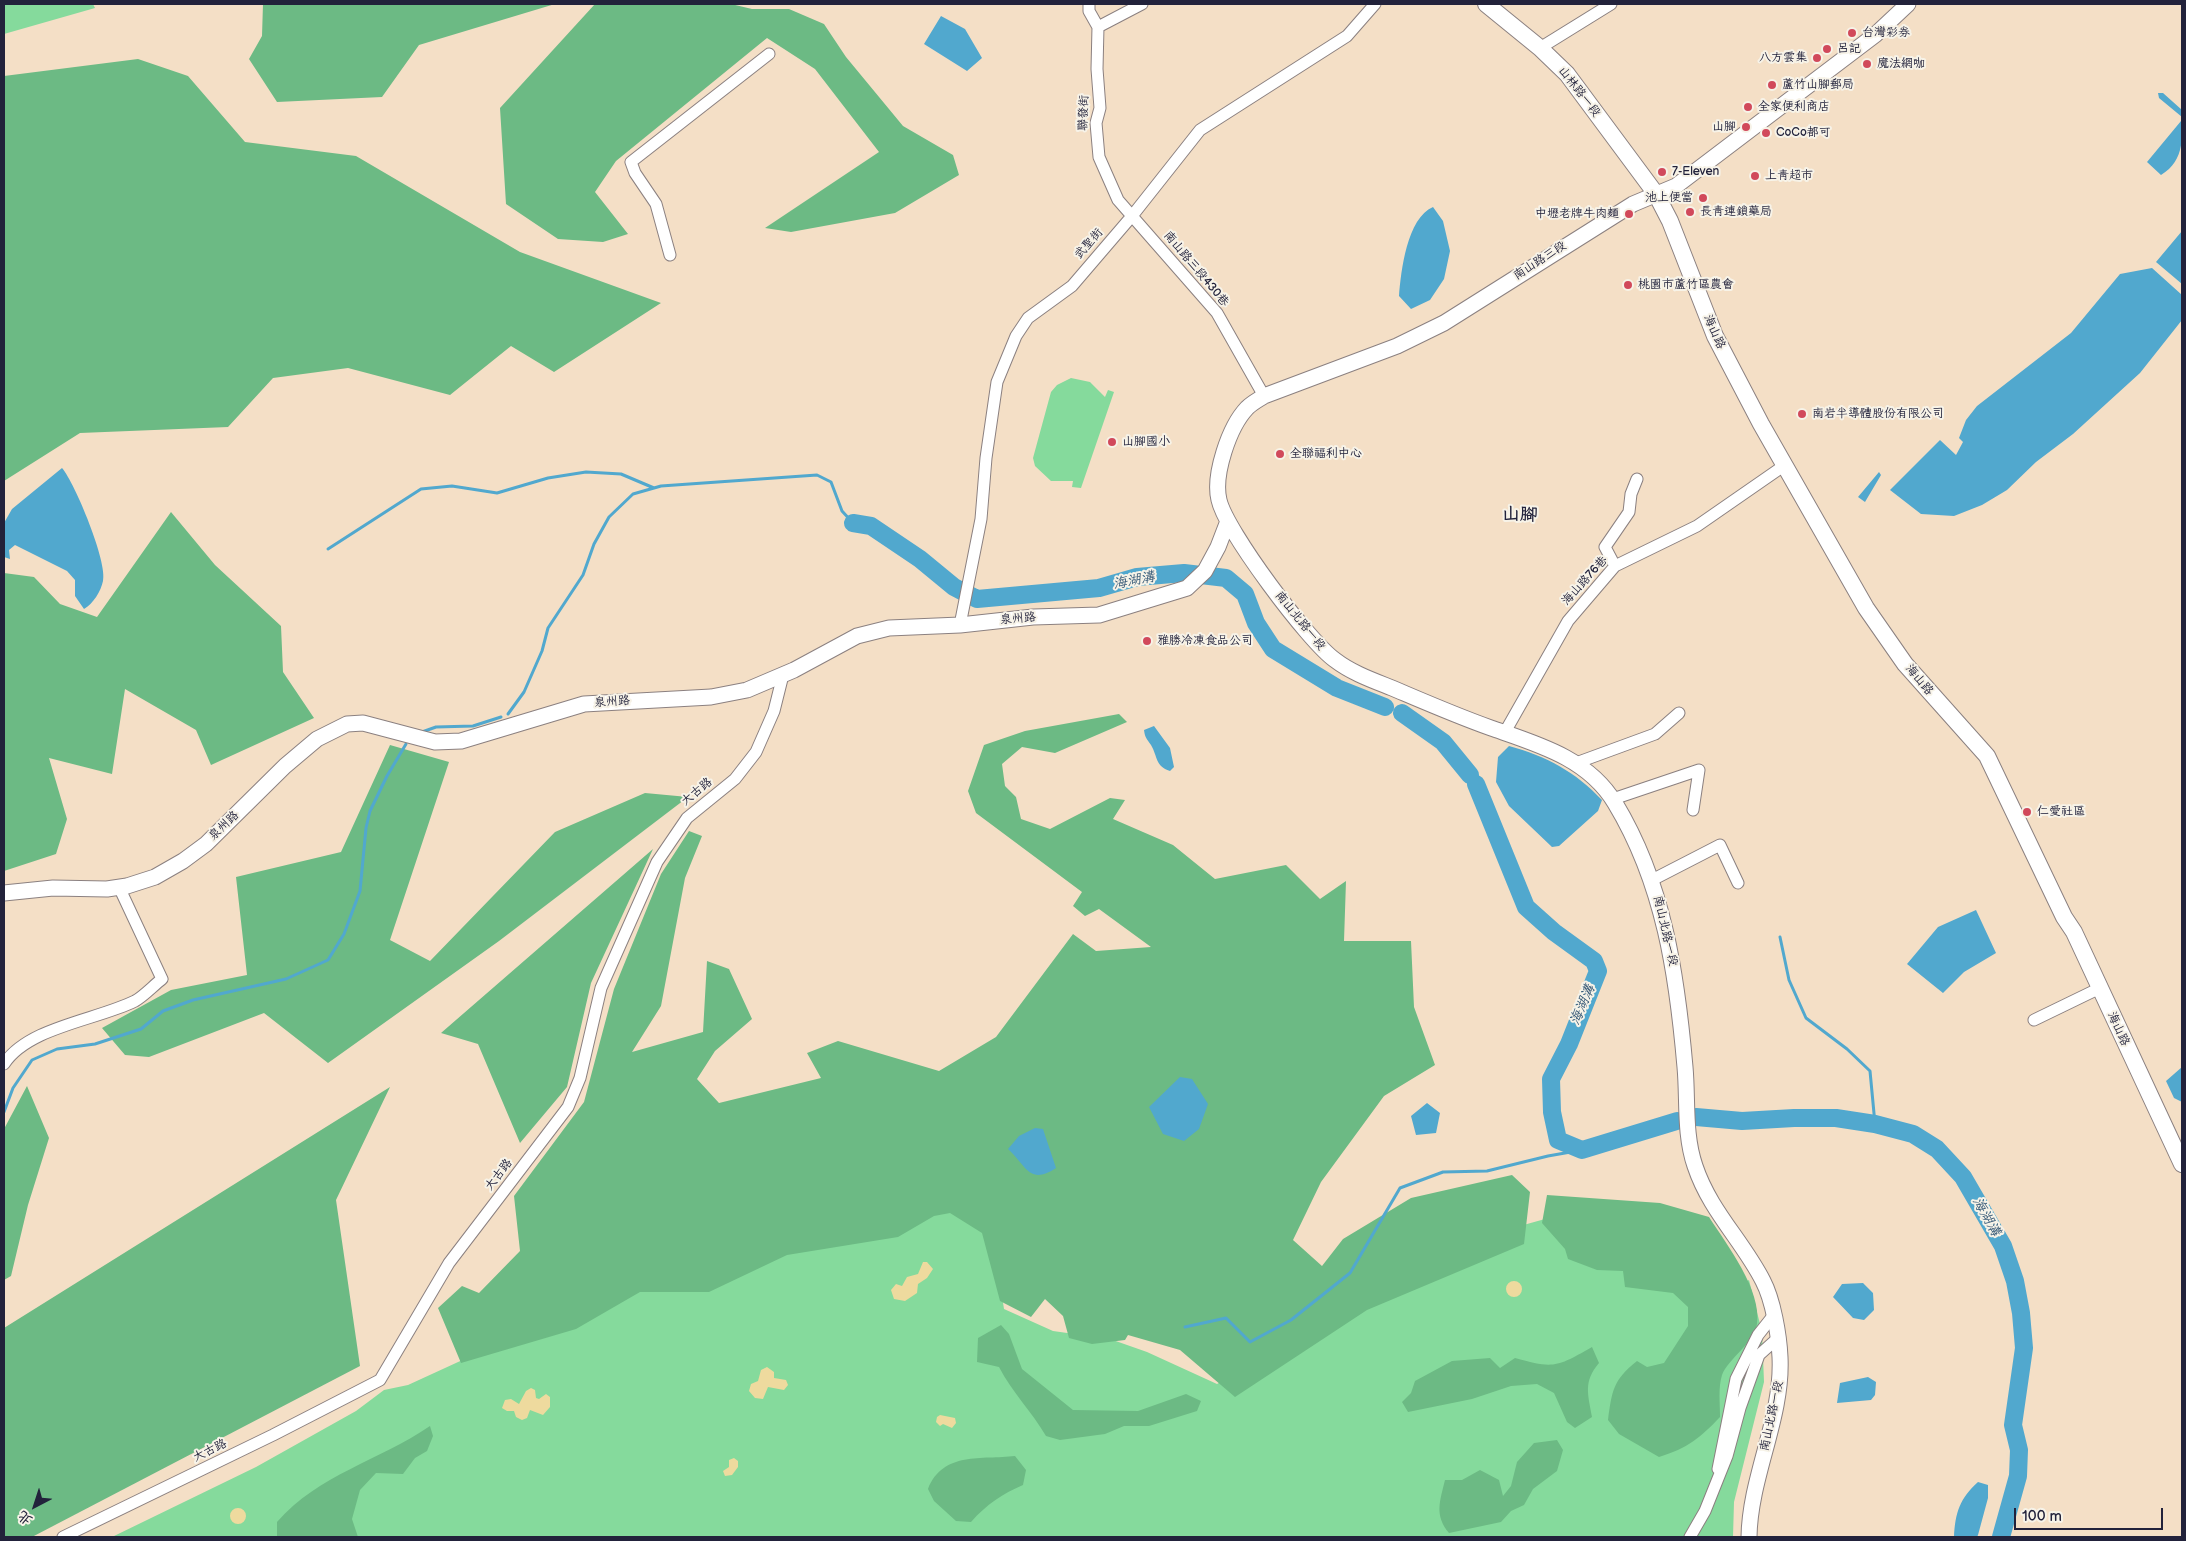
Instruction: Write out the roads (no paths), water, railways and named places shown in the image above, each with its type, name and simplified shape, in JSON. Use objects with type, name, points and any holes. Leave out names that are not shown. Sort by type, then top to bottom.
[{"type":"main road","name":"山林路一段","points":[[1486,4],[1540,48],[1567,74],[1656,194]]},
{"type":"main road","name":"海山路","points":[[1656,194],[1670,221],[1715,336],[1784,465],[1866,608],[1904,664],[1987,756],[2100,988],[2182,1164]]},
{"type":"street","name":"聯發街","points":[[1089,4],[1089,11],[1098,27],[1097,69],[1100,108],[1096,123],[1099,157],[1118,200],[1132,216]]},
{"type":"street","points":[[1098,27],[1142,4]]},
{"type":"street","name":"武聖街","points":[[960,625],[981,519],[991,410],[997,382],[1016,336],[1028,318],[1072,286],[1132,216],[1200,130],[1347,36],[1375,4]]},
{"type":"street","points":[[1540,48],[1611,4]]},
{"type":"street","name":"南山路三段","points":[[1228,520],[1220,504],[1217,485],[1227,442],[1237,420],[1249,405],[1264,396],[1397,346],[1436,327],[1633,204],[1691,176],[1875,35],[1908,4]]},
{"type":"street","points":[[670,255],[656,204],[635,173],[631,162],[769,54]]},
{"type":"street","name":"南山路三段430巷","points":[[1132,216],[1217,314],[1264,396]]},
{"type":"street","name":"海山路76巷","points":[[1505,732],[1568,621],[1615,566],[1697,526],[1784,465]]},
{"type":"street","points":[[1615,566],[1605,547],[1628,512],[1631,494],[1637,479]]},
{"type":"street","name":"泉州路","points":[[4,893],[34,889],[118,887],[155,877],[183,861],[226,827],[265,785],[310,744],[331,730],[347,724],[363,723],[435,742],[462,741],[584,704],[711,697],[747,690],[784,675],[868,633],[896,628],[960,625],[1033,617],[1099,615],[1187,588],[1202,574],[1218,547],[1228,520]]},
{"type":"street","name":"南山北路一段","points":[[1228,520],[1242,545],[1292,613],[1331,658],[1360,675],[1576,762],[1595,778],[1613,799],[1652,880],[1663,915],[1678,997],[1688,1142],[1694,1163],[1706,1194],[1765,1284],[1779,1336],[1780,1387],[1751,1506],[1749,1537]]},
{"type":"street","name":"大古路","points":[[63,1537],[264,1440],[380,1380],[449,1263],[568,1107],[580,1078],[601,988],[657,862],[687,818],[735,779],[756,752],[774,710],[784,675]]},
{"type":"street","points":[[1576,762],[1655,734],[1679,713]]},
{"type":"street","points":[[1613,799],[1699,770],[1693,810]]},
{"type":"street","points":[[1652,880],[1720,845],[1738,883]]},
{"type":"street","points":[[4,1064],[11,1053],[32,1041],[73,1022],[136,1001],[162,979],[118,887]]},
{"type":"street","points":[[2034,1020],[2100,988]]},
{"type":"street","points":[[1717,1478],[1719,1454],[1728,1425],[1736,1379],[1753,1344],[1773,1316]]},
{"type":"street","points":[[1690,1537],[1705,1511],[1727,1456],[1740,1408],[1759,1355],[1779,1336]]},
{"type":"water","points":[[941,16],[965,29],[982,58],[967,71],[924,44]]},
{"type":"water","points":[[2158,93],[2163,93],[2182,110],[2182,117],[2159,98]]},
{"type":"water","points":[[2182,117],[2181,146],[2175,162],[2161,175],[2147,162],[2181,121]]},
{"type":"water","points":[[1433,207],[1443,221],[1450,251],[1444,279],[1430,300],[1411,309],[1399,296],[1401,273],[1411,233],[1424,213]]},
{"type":"water","points":[[2182,231],[2182,284],[2156,262]]},
{"type":"water","points":[[2152,268],[2182,295],[2182,320],[2140,373],[2073,434],[2036,462],[2007,490],[1982,505],[1954,516],[1921,514],[1890,490],[1940,440],[1956,455],[1963,442],[1959,438],[1966,420],[1977,406],[2071,333],[2120,274]]},
{"type":"water","points":[[62,468],[75,489],[101,558],[102,585],[93,601],[84,609],[75,596],[75,580],[67,571],[15,545],[9,550],[10,559],[4,557],[4,523],[12,509]]},
{"type":"water","points":[[1879,472],[1881,475],[1865,502],[1858,497]]},
{"type":"water","points":[[1154,726],[1170,748],[1174,767],[1170,771],[1159,764],[1146,738],[1144,730]]},
{"type":"water","points":[[1509,746],[1560,766],[1582,781],[1602,800],[1598,811],[1559,846],[1552,847],[1509,806],[1496,782],[1498,757]]},
{"type":"water","points":[[1976,910],[1996,953],[1964,972],[1943,993],[1907,964],[1938,927]]},
{"type":"water","points":[[2182,1067],[2182,1102],[2174,1098],[2166,1081]]},
{"type":"water","points":[[1180,1077],[1192,1079],[1208,1104],[1199,1129],[1184,1141],[1163,1134],[1149,1107]]},
{"type":"water","points":[[1427,1103],[1440,1113],[1436,1133],[1416,1135],[1411,1116]]},
{"type":"water","points":[[1035,1128],[1043,1129],[1056,1168],[1040,1175],[1034,1174],[1024,1167],[1008,1149],[1019,1136]]},
{"type":"water","points":[[1863,1283],[1873,1293],[1874,1310],[1864,1320],[1853,1318],[1833,1297],[1842,1284]]},
{"type":"water","points":[[1868,1377],[1876,1382],[1875,1395],[1871,1400],[1837,1403],[1840,1383]]},
{"type":"water","points":[[1978,1482],[1988,1485],[1988,1498],[1978,1535],[1977,1537],[1954,1537],[1957,1513],[1960,1506],[1967,1494]]},
{"type":"waterway","points":[[328,549],[421,489],[452,486],[497,493],[548,478],[586,472],[621,474],[654,488]]},
{"type":"waterway","points":[[508,714],[524,692],[542,651],[548,628],[583,575],[594,544],[609,517],[633,494],[661,486],[817,475],[831,482],[842,511],[853,523]]},
{"type":"waterway","name":"海湖溝","points":[[853,523],[871,526],[920,559],[954,587],[977,599],[1099,588],[1137,577],[1184,573],[1226,578],[1245,594],[1256,623],[1273,649],[1337,688],[1385,707]]},
{"type":"waterway","name":"海湖溝","points":[[1402,713],[1443,742],[1470,775]]},
{"type":"waterway","points":[[422,732],[436,727],[473,726],[501,717]]},
{"type":"waterway","points":[[4,1112],[13,1088],[32,1060],[57,1049],[95,1044],[141,1029],[163,1011],[193,1000],[286,979],[328,960],[344,934],[360,891],[366,828],[370,811],[387,776],[406,744]]},
{"type":"waterway","name":"海湖溝","points":[[1476,784],[1526,907],[1554,932],[1594,961],[1598,971],[1569,1044],[1551,1079],[1552,1112],[1558,1140],[1582,1150],[1677,1121]]},
{"type":"waterway","points":[[1780,937],[1789,980],[1806,1018],[1847,1049],[1870,1071],[1875,1124]]},
{"type":"waterway","name":"海湖溝","points":[[1696,1117],[1742,1121],[1836,1118],[1875,1124],[1913,1134],[1937,1149],[1963,1177],[2003,1246],[2015,1281],[2021,1313],[2024,1348],[2013,1425],[2019,1450],[2018,1476],[2001,1537]]},
{"type":"waterway","points":[[1185,1327],[1226,1318],[1250,1342],[1291,1320],[1350,1273],[1400,1188],[1443,1172],[1487,1171],[1582,1150]]},
{"type":"place","name":"台灣彩券","points":[[1852,33]]},
{"type":"place","name":"呂記","points":[[1827,49]]},
{"type":"place","name":"八方雲集","points":[[1817,58]]},
{"type":"place","name":"魔法網咖","points":[[1867,64]]},
{"type":"place","name":"蘆竹山腳郵局","points":[[1772,85]]},
{"type":"place","name":"全家便利商店","points":[[1748,107]]},
{"type":"place","name":"山腳","points":[[1746,127]]},
{"type":"place","name":"CoCo都可","points":[[1766,133]]},
{"type":"place","name":"7-Eleven","points":[[1662,172]]},
{"type":"place","name":"上青超市","points":[[1755,176]]},
{"type":"place","name":"池上便當","points":[[1703,198]]},
{"type":"place","name":"長青連鎖藥局","points":[[1690,212]]},
{"type":"place","name":"中壢老牌牛肉麵","points":[[1629,214]]},
{"type":"place","name":"桃園市蘆竹區農會","points":[[1628,285]]},
{"type":"place","name":"南岩半導體股份有限公司","points":[[1802,414]]},
{"type":"place","name":"山腳國小","points":[[1112,442]]},
{"type":"place","name":"全聯福利中心","points":[[1280,454]]},
{"type":"place","name":"雅勝冷凍食品公司","points":[[1147,641]]},
{"type":"place","name":"仁愛社區","points":[[2027,812]]},
{"type":"district","name":"山腳","points":[[1520,515]]}]
